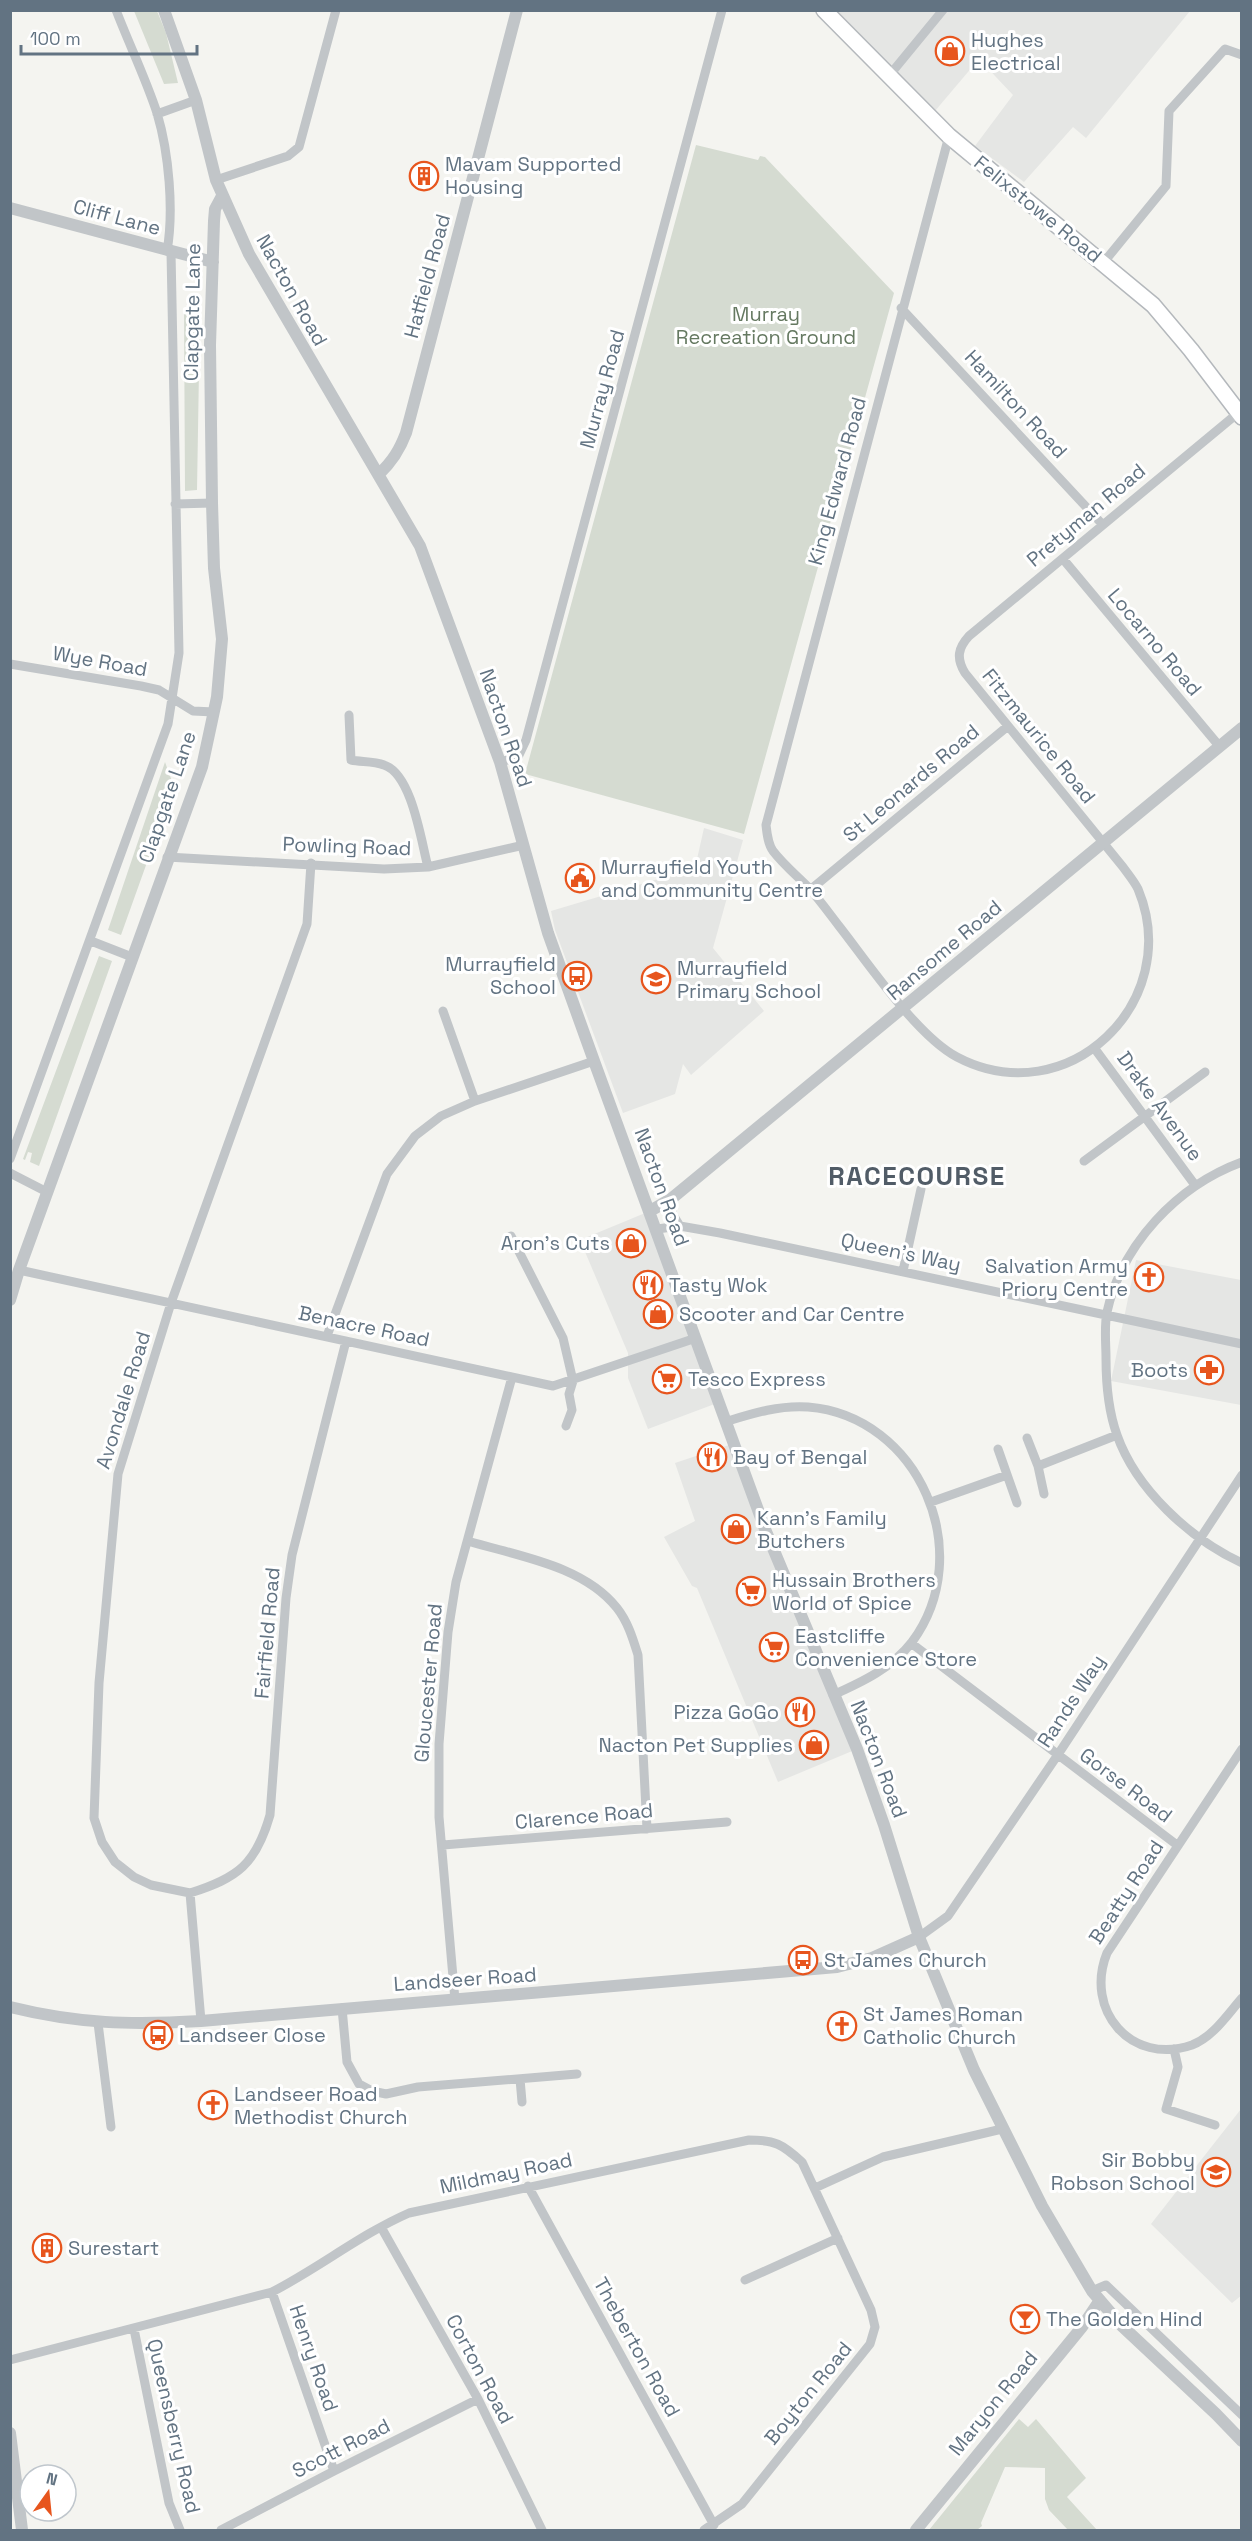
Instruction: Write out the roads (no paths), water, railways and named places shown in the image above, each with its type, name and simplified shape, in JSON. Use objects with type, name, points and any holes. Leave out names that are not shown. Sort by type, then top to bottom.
[{"type":"main road","name":"Felixstowe Road","points":[[824,10],[949,136],[1104,262],[1153,305],[1191,350],[1240,415]]},
{"type":"street","points":[[116,10],[157,114],[166,162],[171,228],[169,251]]},
{"type":"street","name":"Nacton Road","points":[[164,10],[196,100],[216,180],[249,254],[303,350],[420,546],[500,762],[548,933],[594,1061],[728,1421],[765,1529],[857,1749],[884,1825],[919,1937],[974,2070],[1042,2206],[1096,2296],[1122,2326],[1242,2441]]},
{"type":"street","points":[[216,180],[288,156],[299,147],[336,10]]},
{"type":"street","name":"Hatfield Road","points":[[379,474],[390,464],[401,448],[406,433],[517,10]]},
{"type":"street","name":"Murray Road","points":[[500,762],[518,757],[526,740],[722,10]]},
{"type":"street","points":[[888,77],[943,10]]},
{"type":"street","points":[[1104,262],[1166,186],[1169,111],[1225,49],[1242,55]]},
{"type":"street","points":[[157,114],[196,100]]},
{"type":"street","name":"King Edward Road","points":[[768,837],[766,825],[769,808],[901,308],[949,136]]},
{"type":"street","name":"Clapgate Lane","points":[[10,1300],[167,857],[202,767],[214,712],[222,639],[214,568],[210,345],[215,209],[222,196]]},
{"type":"street","name":"Cliff Lane","points":[[10,208],[213,262]]},
{"type":"street","name":"Clapgate Lane","points":[[10,1159],[168,724],[173,699],[179,653],[169,251]]},
{"type":"street","name":"Hamilton Road","points":[[901,308],[1103,525]]},
{"type":"street","name":"Pretyman Road","points":[[960,647],[969,636],[1240,415]]},
{"type":"street","points":[[175,504],[212,503]]},
{"type":"street","name":"Locarno Road","points":[[1063,559],[1220,747]]},
{"type":"street","name":"Fitzmaurice Road","points":[[768,837],[774,851],[810,890],[904,1009],[936,1042],[957,1057],[988,1069],[1012,1073],[1038,1071],[1066,1064],[1095,1048],[1108,1037],[1136,997],[1143,979],[1147,957],[1147,925],[1137,887],[965,673],[958,657],[960,647]]},
{"type":"street","name":"Wye Road","points":[[10,664],[159,690],[193,711],[214,712]]},
{"type":"street","points":[[349,715],[351,760],[385,765],[399,776],[408,791],[428,867]]},
{"type":"street","name":"St Leonards Road","points":[[810,890],[1008,726]]},
{"type":"street","name":"Ransome Road","points":[[650,1211],[671,1199],[1220,747],[1240,734]]},
{"type":"street","name":"Powling Road","points":[[167,857],[384,868],[428,867],[524,845]]},
{"type":"street","name":"Avondale Road","points":[[190,1893],[151,1886],[134,1877],[115,1862],[102,1842],[94,1818],[99,1683],[118,1474],[171,1303],[307,924],[311,863]]},
{"type":"street","points":[[91,941],[132,957]]},
{"type":"street","points":[[443,1011],[475,1101]]},
{"type":"street","name":"Drake Avenue","points":[[1095,1048],[1195,1185]]},
{"type":"street","points":[[327,1336],[391,1167],[415,1136],[441,1116],[475,1101],[594,1061]]},
{"type":"street","points":[[1084,1161],[1205,1072]]},
{"type":"street","points":[[1242,1162],[1195,1185],[1147,1231],[1117,1280],[1106,1315],[1107,1389],[1117,1435],[1150,1492],[1172,1516],[1201,1539],[1242,1563]]},
{"type":"street","points":[[10,1173],[47,1192]]},
{"type":"street","points":[[903,1271],[921,1189]]},
{"type":"street","points":[[671,1199],[672,1213],[680,1226]]},
{"type":"street","name":"Queen's Way","points":[[657,1229],[680,1226],[1242,1344]]},
{"type":"street","points":[[511,1236],[563,1338],[573,1381],[569,1394],[572,1410],[566,1426]]},
{"type":"street","name":"Benacre Road","points":[[19,1270],[554,1386],[696,1338]]},
{"type":"street","name":"Fairfield Road","points":[[190,1893],[216,1885],[251,1860],[263,1839],[270,1815],[286,1598],[292,1555],[346,1341]]},
{"type":"street","name":"Gloucester Road","points":[[455,2000],[439,1817],[438,1784],[442,1697],[448,1632],[456,1582],[512,1377]]},
{"type":"street","points":[[728,1421],[787,1406],[809,1407],[845,1416],[874,1431],[887,1441],[914,1470],[931,1502],[937,1523],[937,1579],[927,1614],[911,1643],[880,1672],[833,1695]]},
{"type":"street","points":[[1038,1466],[1117,1435]]},
{"type":"street","points":[[1027,1438],[1038,1466],[1044,1494]]},
{"type":"street","points":[[998,1449],[1017,1503]]},
{"type":"street","points":[[931,1502],[1007,1475]]},
{"type":"street","name":"Rands Way","points":[[919,1937],[948,1916],[1057,1756],[1242,1475]]},
{"type":"street","points":[[468,1541],[574,1574],[597,1588],[617,1608],[631,1632],[638,1655],[647,1829]]},
{"type":"street","name":"Gorse Road","points":[[911,1643],[1177,1845]]},
{"type":"street","name":"Beatty Road","points":[[1174,2049],[1150,2046],[1132,2040],[1120,2032],[1112,2022],[1101,1995],[1101,1966],[1107,1953],[1177,1845],[1242,1749]]},
{"type":"street","name":"Clarence Road","points":[[443,1845],[727,1822]]},
{"type":"street","points":[[190,1893],[201,2021]]},
{"type":"street","name":"Landseer Road","points":[[10,2007],[65,2020],[98,2023],[201,2021],[837,1967],[872,1958],[919,1937]]},
{"type":"street","points":[[1215,2126],[1166,2109],[1178,2067],[1174,2049],[1193,2044],[1210,2034],[1242,1998]]},
{"type":"street","points":[[342,2008],[347,2062],[359,2084],[372,2091],[386,2094],[418,2087],[577,2074]]},
{"type":"street","points":[[98,2023],[111,2127]]},
{"type":"street","points":[[520,2079],[522,2102]]},
{"type":"street","points":[[815,2188],[883,2157],[1002,2128]]},
{"type":"street","name":"Mildmay Road","points":[[10,2360],[272,2292],[381,2227],[409,2213],[528,2186],[749,2140],[771,2140],[786,2148],[802,2162],[815,2188]]},
{"type":"street","name":"Theberton Road","points":[[528,2186],[714,2525]]},
{"type":"street","name":"Boyton Road","points":[[704,2530],[742,2504],[870,2344],[875,2327],[871,2310],[815,2188]]},
{"type":"street","name":"Corton Road","points":[[381,2227],[478,2399],[542,2530]]},
{"type":"street","points":[[745,2280],[838,2238]]},
{"type":"street","points":[[1096,2296],[1106,2284],[1242,2415]]},
{"type":"street","name":"Henry Road","points":[[272,2292],[334,2471]]},
{"type":"street","name":"Maryon Road","points":[[916,2530],[1082,2327],[1096,2296]]},
{"type":"street","name":"Queensberry Road","points":[[134,2329],[169,2503],[180,2530]]},
{"type":"street","name":"Scott Road","points":[[221,2530],[478,2399]]},
{"type":"street","points":[[10,2433],[21,2530]]},
{"type":"place","name":"Hughes Electrical","points":[[950,51]]},
{"type":"place","name":"Mavam Supported Housing","points":[[424,176]]},
{"type":"place","name":"Murrayfield Youth and Community Centre","points":[[580,878]]},
{"type":"place","name":"Murrayfield School","points":[[577,976]]},
{"type":"place","name":"Murrayfield Primary School","points":[[656,979]]},
{"type":"place","name":"Aron's Cuts","points":[[631,1243]]},
{"type":"place","name":"Salvation Army Priory Centre","points":[[1149,1277]]},
{"type":"place","name":"Tasty Wok","points":[[648,1285]]},
{"type":"place","name":"Scooter and Car Centre","points":[[658,1314]]},
{"type":"place","name":"Boots","points":[[1209,1370]]},
{"type":"place","name":"Tesco Express","points":[[667,1379]]},
{"type":"place","name":"Bay of Bengal","points":[[712,1457]]},
{"type":"place","name":"Kann's Family Butchers","points":[[736,1529]]},
{"type":"place","name":"Hussain Brothers World of Spice","points":[[751,1591]]},
{"type":"place","name":"Eastcliffe Convenience Store","points":[[774,1647]]},
{"type":"place","name":"Pizza GoGo","points":[[800,1712]]},
{"type":"place","name":"Nacton Pet Supplies","points":[[814,1745]]},
{"type":"place","name":"St James Church","points":[[803,1960]]},
{"type":"place","name":"St James Roman Catholic Church","points":[[842,2026]]},
{"type":"place","name":"Landseer Close","points":[[158,2035]]},
{"type":"place","name":"Landseer Road Methodist Church","points":[[213,2105]]},
{"type":"place","name":"Sir Bobby Robson School","points":[[1216,2172]]},
{"type":"place","name":"Surestart","points":[[47,2248]]},
{"type":"place","name":"The Golden Hind","points":[[1025,2319]]},
{"type":"district","name":"RACECOURSE","points":[[917,1176]]},
{"type":"park label","name":"Murray Recreation Ground","points":[[766,326]]}]
